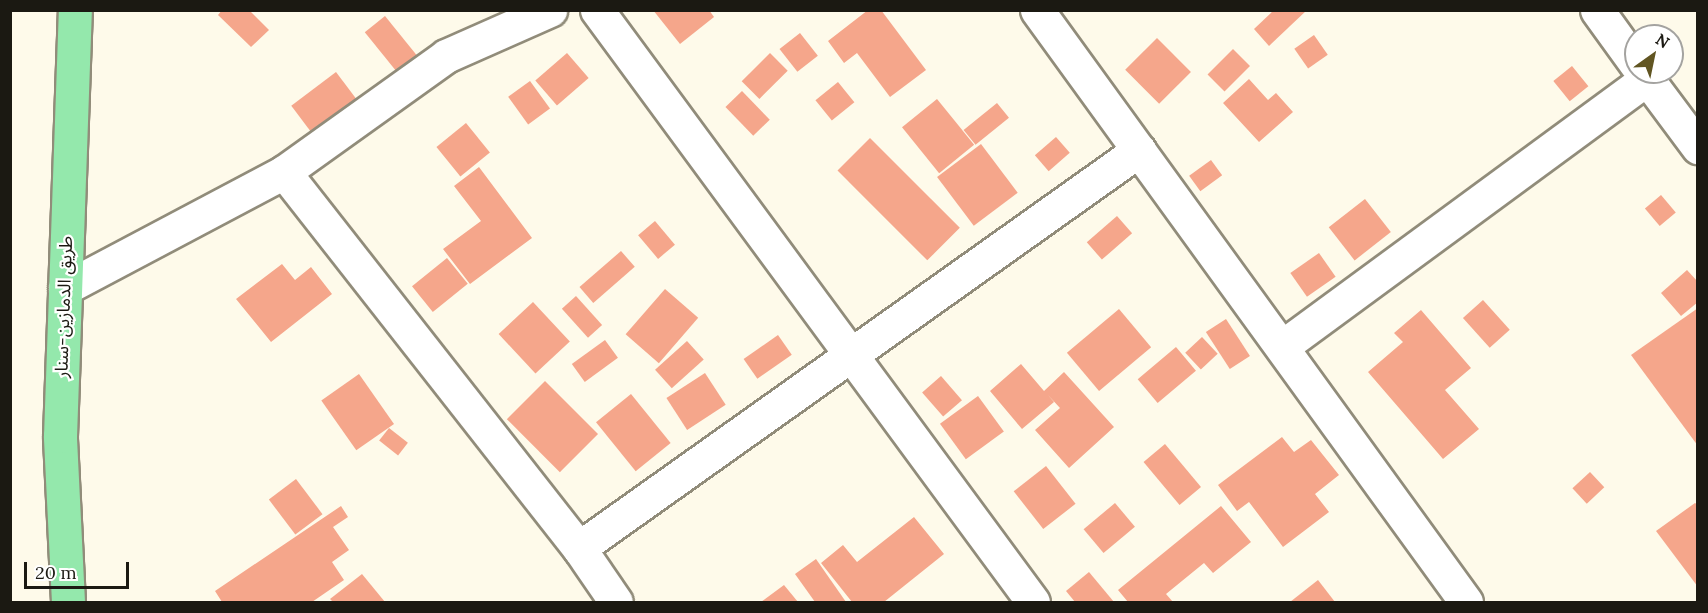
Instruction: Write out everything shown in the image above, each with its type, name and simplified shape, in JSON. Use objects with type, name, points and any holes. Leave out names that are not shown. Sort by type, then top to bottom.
[{"type":"highway","name":"طريق الدمازين-سنار","points":[[68,603],[60,436],[75,10]]},
{"type":"street","points":[[65,288],[284,172],[446,56],[550,10]]},
{"type":"street","points":[[597,10],[1033,603]]},
{"type":"street","points":[[1037,10],[1283,346],[1466,603]]},
{"type":"street","points":[[1596,10],[1624,48]]},
{"type":"street","points":[[1283,346],[1626,84]]},
{"type":"street","points":[[1651,84],[1698,147]]},
{"type":"street","points":[[579,548],[851,357],[1139,150]]},
{"type":"street","points":[[284,172],[579,548],[616,603]]},
{"type":"building","points":[[222,10],[249,10],[269,30],[251,47],[218,15]]},
{"type":"building","points":[[653,10],[709,10],[714,17],[680,44]]},
{"type":"building","points":[[868,10],[881,10],[926,70],[890,97],[857,53],[844,63],[828,41]]},
{"type":"building","points":[[1274,10],[1307,10],[1269,46],[1254,29]]},
{"type":"building","points":[[385,16],[418,57],[398,74],[365,32]]},
{"type":"building","points":[[800,33],[818,56],[797,72],[780,49]]},
{"type":"building","points":[[1314,35],[1328,55],[1308,68],[1294,49]]},
{"type":"building","points":[[1157,38],[1191,72],[1159,104],[1125,70]]},
{"type":"building","points":[[1233,49],[1250,66],[1225,91],[1208,74]]},
{"type":"building","points":[[567,53],[589,78],[557,105],[535,81]]},
{"type":"building","points":[[770,53],[788,71],[759,99],[742,81]]},
{"type":"building","points":[[1572,66],[1588,86],[1570,101],[1553,81]]},
{"type":"building","points":[[336,72],[358,101],[313,134],[291,106]]},
{"type":"building","points":[[1249,79],[1268,100],[1276,93],[1293,112],[1259,142],[1223,103]]},
{"type":"building","points":[[530,81],[550,109],[528,124],[508,97]]},
{"type":"building","points":[[838,82],[854,102],[832,120],[815,100]]},
{"type":"building","points":[[742,91],[770,120],[753,136],[725,107]]},
{"type":"building","points":[[937,99],[974,145],[939,173],[902,127]]},
{"type":"building","points":[[997,103],[1009,118],[976,145],[964,130]]},
{"type":"building","points":[[466,123],[490,153],[460,176],[436,147]]},
{"type":"building","points":[[1056,137],[1070,153],[1049,171],[1035,155]]},
{"type":"building","points":[[870,138],[960,228],[927,260],[837,171]]},
{"type":"building","points":[[981,144],[1018,193],[974,226],[937,177]]},
{"type":"building","points":[[1211,160],[1222,175],[1200,191],[1189,176]]},
{"type":"building","points":[[479,167],[532,238],[470,284],[443,249],[481,221],[454,186]]},
{"type":"building","points":[[1661,195],[1676,213],[1660,226],[1645,208]]},
{"type":"building","points":[[1365,199],[1391,232],[1355,260],[1329,227]]},
{"type":"building","points":[[1117,216],[1132,233],[1102,260],[1087,242]]},
{"type":"building","points":[[655,221],[675,245],[658,259],[638,235]]},
{"type":"building","points":[[621,251],[635,267],[593,303],[579,287]]},
{"type":"building","points":[[1319,253],[1336,277],[1307,297],[1290,273]]},
{"type":"building","points":[[447,258],[468,284],[433,312],[412,286]]},
{"type":"building","points":[[282,264],[295,280],[311,267],[332,294],[271,342],[236,299]]},
{"type":"building","points":[[1687,270],[1698,282],[1698,302],[1681,316],[1661,293]]},
{"type":"building","points":[[665,289],[698,318],[659,363],[626,334]]},
{"type":"building","points":[[576,296],[602,325],[588,338],[562,309]]},
{"type":"building","points":[[1483,300],[1510,330],[1490,348],[1463,318]]},
{"type":"building","points":[[533,302],[570,341],[535,374],[499,334]]},
{"type":"building","points":[[1698,308],[1698,446],[1631,355]]},
{"type":"building","points":[[1119,309],[1151,347],[1099,391],[1067,353]]},
{"type":"building","points":[[1421,310],[1471,368],[1445,390],[1479,429],[1443,459],[1368,372],[1403,342],[1394,333]]},
{"type":"building","points":[[1226,319],[1250,356],[1230,369],[1206,332]]},
{"type":"building","points":[[778,335],[792,355],[757,379],[744,359]]},
{"type":"building","points":[[1202,337],[1218,354],[1201,370],[1185,353]]},
{"type":"building","points":[[605,340],[618,358],[585,382],[572,364]]},
{"type":"building","points":[[687,341],[704,360],[672,388],[655,370]]},
{"type":"building","points":[[1176,347],[1196,371],[1158,403],[1138,379]]},
{"type":"building","points":[[1021,364],[1044,391],[1064,372],[1114,427],[1069,468],[1035,430],[1060,408],[1048,395],[1054,402],[1022,429],[990,391]]},
{"type":"building","points":[[705,373],[726,405],[687,430],[666,398]]},
{"type":"building","points":[[359,374],[394,424],[356,450],[321,400]]},
{"type":"building","points":[[941,376],[962,400],[943,417],[922,392]]},
{"type":"building","points":[[545,381],[598,434],[560,472],[507,419]]},
{"type":"building","points":[[631,394],[671,443],[636,471],[596,422]]},
{"type":"building","points":[[978,396],[1004,432],[966,459],[940,424]]},
{"type":"building","points":[[389,428],[408,443],[398,455],[379,441]]},
{"type":"building","points":[[1282,437],[1294,452],[1311,440],[1339,475],[1315,494],[1329,512],[1283,547],[1249,502],[1237,511],[1218,485]]},
{"type":"building","points":[[1165,444],[1201,487],[1180,505],[1144,462]]},
{"type":"building","points":[[1046,466],[1076,504],[1043,529],[1014,491]]},
{"type":"building","points":[[1590,472],[1604,487],[1587,504],[1572,488]]},
{"type":"building","points":[[296,479],[322,514],[295,535],[269,499]]},
{"type":"building","points":[[1115,503],[1135,527],[1104,553],[1084,529]]},
{"type":"building","points":[[1695,503],[1698,505],[1698,587],[1656,531]]},
{"type":"building","points":[[341,506],[348,517],[333,527],[349,550],[332,562],[344,580],[312,602],[222,602],[215,591]]},
{"type":"building","points":[[1221,506],[1251,542],[1213,573],[1204,563],[1166,594],[1173,602],[1128,602],[1118,590]]},
{"type":"building","points":[[914,517],[944,554],[884,602],[852,602],[821,563],[843,545],[857,562]]},
{"type":"building","points":[[816,559],[846,602],[815,602],[795,574]]},
{"type":"building","points":[[1089,572],[1114,602],[1075,602],[1066,591]]},
{"type":"building","points":[[362,574],[385,602],[333,602],[330,599]]},
{"type":"building","points":[[1318,580],[1335,602],[1290,602]]},
{"type":"building","points":[[784,585],[798,602],[761,602]]}]
